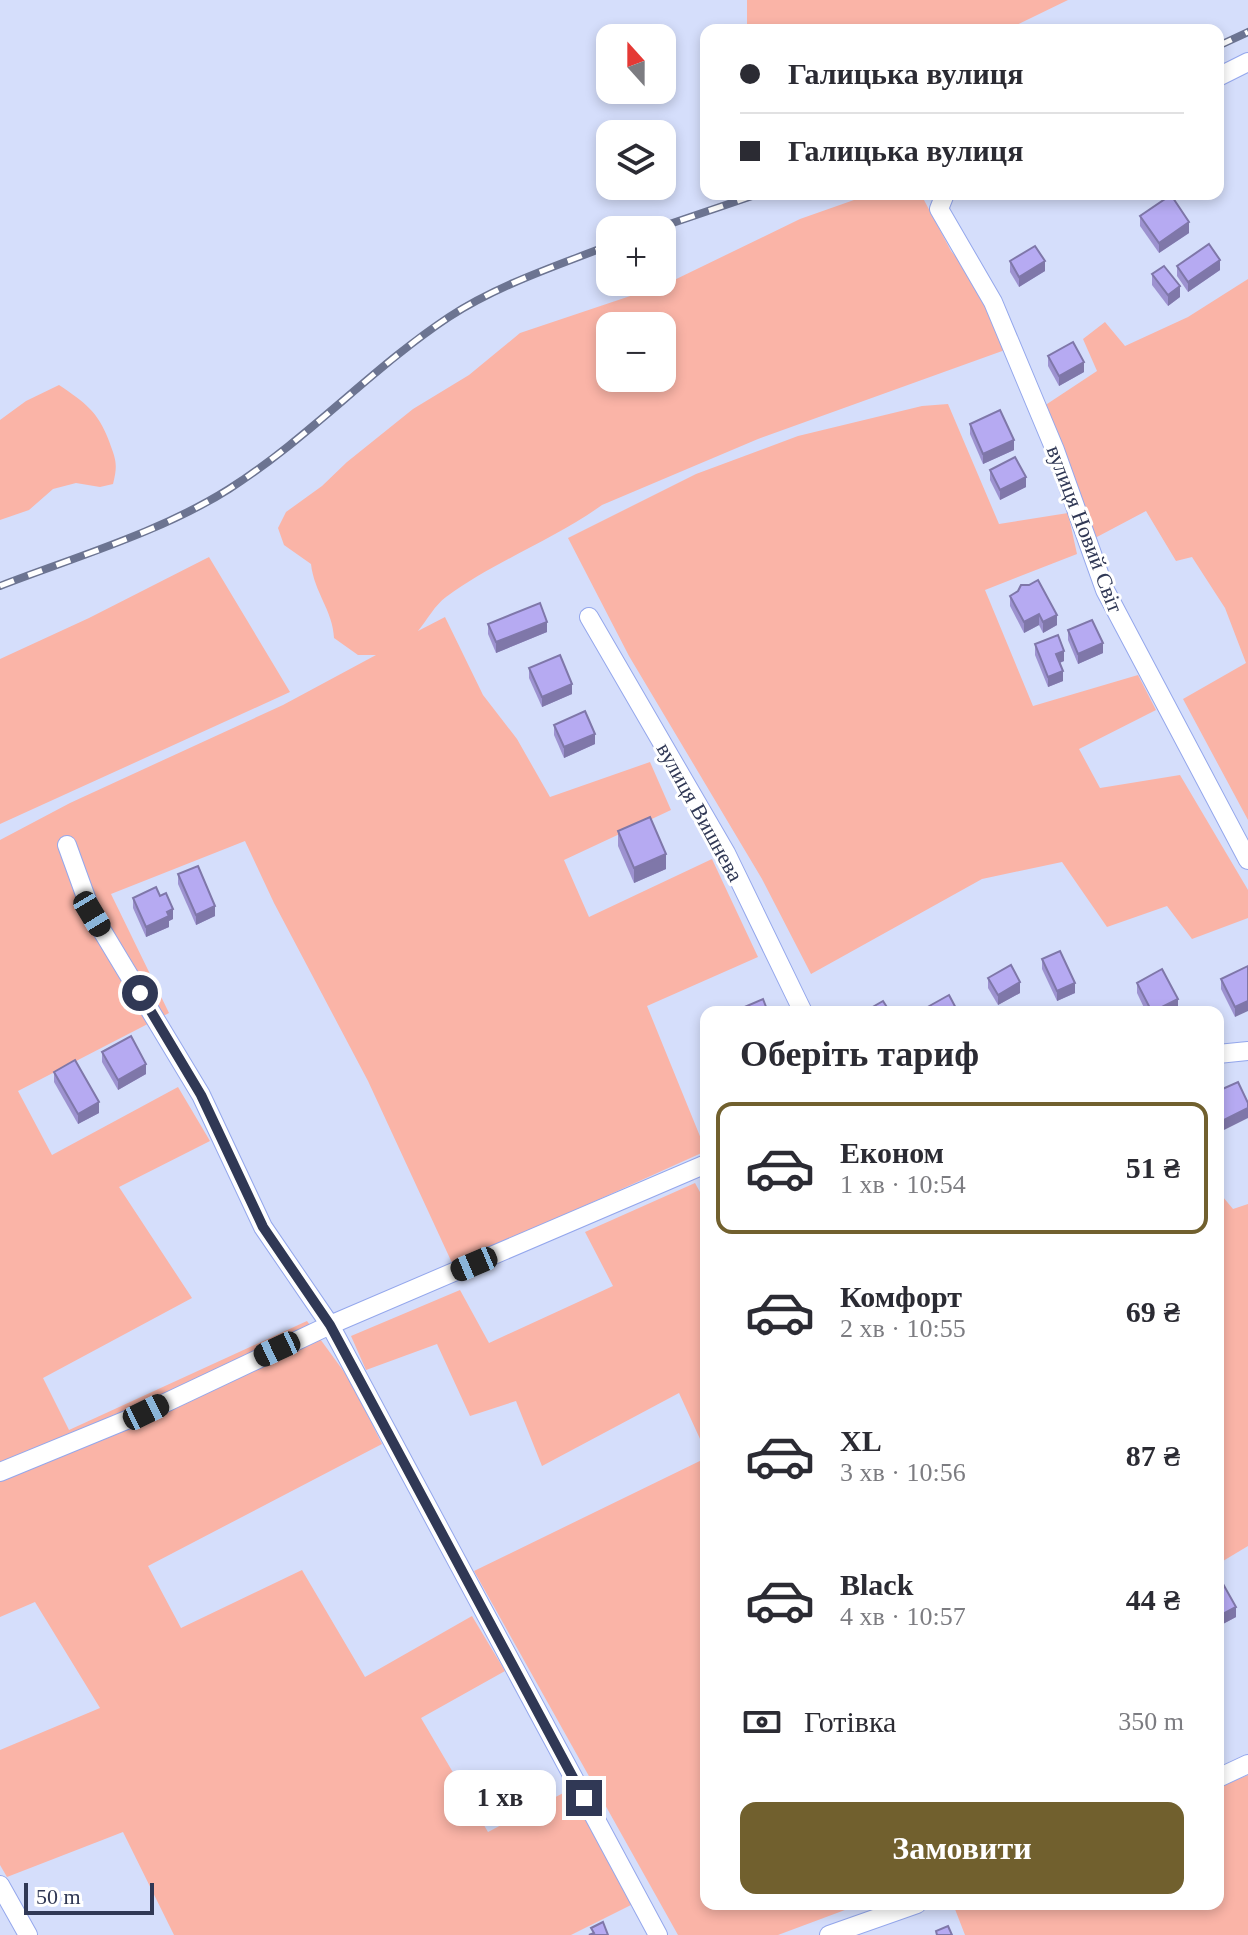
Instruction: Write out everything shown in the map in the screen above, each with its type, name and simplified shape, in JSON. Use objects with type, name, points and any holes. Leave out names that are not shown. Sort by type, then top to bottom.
[{"type":"street","points":[[1224,74],[1248,62]]},
{"type":"street","name":"вулиця Новий Світ","points":[[943,200],[939,209],[993,302],[1055,450],[1105,590],[1248,860]]},
{"type":"street","name":"вулиця Вишнева","points":[[589,617],[726,853],[800,1006]]},
{"type":"street","points":[[67,845],[92,914],[201,1095],[263,1227],[330,1325],[658,1935]]},
{"type":"street","points":[[1224,1053],[1248,1051]]},
{"type":"street","points":[[0,1472],[146,1412],[330,1325],[700,1167]]},
{"type":"street","points":[[1224,1775],[1248,1764]]},
{"type":"street","points":[[0,1885],[28,1935]]},
{"type":"street","points":[[836,1934],[901,1910]]},
{"type":"shaded area","points":[[747,0],[1068,0],[1018,24],[747,24]]},
{"type":"shaded area","points":[[854,200],[924,200],[951,251],[993,302],[1005,350],[758,439],[602,505],[465,584],[442,600],[418,631],[445,617],[483,695],[517,739],[550,797],[650,762],[671,810],[564,860],[589,917],[712,859],[758,957],[647,1006],[700,1136],[700,1154],[453,1265],[368,1081],[274,903],[245,841],[111,894],[169,1013],[18,1091],[52,1155],[178,1087],[210,1141],[119,1187],[192,1298],[43,1378],[69,1430],[307,1321],[350,1380],[382,1444],[148,1566],[181,1628],[302,1570],[365,1677],[472,1616],[505,1671],[421,1718],[488,1832],[569,1790],[633,1904],[571,1935],[174,1935],[123,1832],[7,1877],[0,1865],[0,1750],[100,1708],[35,1602],[0,1617],[0,840],[70,803],[283,705],[376,655],[358,655],[334,638],[311,564],[284,545],[278,528],[286,512],[322,486],[347,462],[413,409],[469,375],[520,333],[630,296],[676,296],[676,279],[800,219]]},
{"type":"shaded area","points":[[1248,279],[1248,820],[1183,699],[1246,663],[1225,608],[1192,557],[1176,561],[1146,511],[1095,538],[1044,406],[1097,371],[1083,339],[1105,322],[1125,346],[1188,317]]},
{"type":"shaded area","points":[[59,385],[83,402],[100,422],[115,458],[113,484],[100,487],[76,483],[53,489],[29,510],[0,520],[0,420],[26,401]]},
{"type":"shaded area","points":[[948,404],[999,524],[1068,513],[1077,554],[985,590],[1033,706],[1138,675],[1156,710],[1079,749],[1100,788],[1180,775],[1248,890],[1248,918],[1192,939],[1167,906],[1107,927],[1062,862],[982,879],[811,974],[762,879],[629,656],[568,538],[696,474],[798,436],[922,406]]},
{"type":"shaded area","points":[[209,557],[290,692],[0,824],[0,659]]},
{"type":"shaded area","points":[[695,1183],[700,1192],[700,1439],[679,1393],[542,1466],[516,1401],[470,1416],[437,1344],[366,1370],[351,1336],[460,1290],[489,1343],[613,1286],[585,1232]]},
{"type":"shaded area","points":[[1224,1198],[1233,1209],[1248,1204],[1248,1546],[1224,1560]]},
{"type":"shaded area","points":[[700,1461],[700,1910],[845,1910],[778,1935],[678,1935],[474,1571]]},
{"type":"shaded area","points":[[1248,1775],[1248,1935],[965,1935],[955,1910],[1224,1910],[1224,1785]]},
{"type":"building","points":[[1164,200],[1174,200],[1189,222],[1159,243],[1140,216]]},
{"type":"building","points":[[1209,244],[1220,260],[1188,282],[1177,266]]},
{"type":"building","points":[[1035,246],[1045,261],[1019,277],[1010,261]]},
{"type":"building","points":[[1164,266],[1180,286],[1168,295],[1152,274]]},
{"type":"building","points":[[1073,342],[1084,362],[1059,376],[1048,356]]},
{"type":"building","points":[[1000,410],[1014,440],[983,454],[970,424]]},
{"type":"building","points":[[1015,457],[1026,477],[1000,490],[990,470]]},
{"type":"building","points":[[1038,580],[1057,615],[1043,622],[1039,614],[1024,622],[1010,596],[1021,585]]},
{"type":"building","points":[[540,603],[547,622],[496,642],[488,624]]},
{"type":"building","points":[[1092,620],[1103,643],[1078,654],[1068,630]]},
{"type":"building","points":[[1058,635],[1064,651],[1056,654],[1063,671],[1048,677],[1035,644]]},
{"type":"building","points":[[560,655],[572,684],[542,697],[529,668]]},
{"type":"building","points":[[585,711],[595,734],[564,747],[554,725]]},
{"type":"building","points":[[650,817],[666,854],[634,868],[618,831]]},
{"type":"building","points":[[198,866],[215,906],[196,915],[178,874]]},
{"type":"building","points":[[156,887],[160,896],[166,893],[173,909],[167,912],[169,916],[146,927],[133,898]]},
{"type":"building","points":[[1060,951],[1075,983],[1057,991],[1042,959]]},
{"type":"building","points":[[1011,965],[1020,982],[998,995],[988,978]]},
{"type":"building","points":[[1248,966],[1248,1001],[1235,1007],[1221,979]]},
{"type":"building","points":[[1162,969],[1178,999],[1164,1006],[1149,1006],[1137,983]]},
{"type":"building","points":[[949,995],[955,1006],[929,1006]]},
{"type":"building","points":[[763,999],[766,1006],[747,1006]]},
{"type":"building","points":[[131,1036],[146,1064],[118,1080],[102,1052]]},
{"type":"building","points":[[75,1060],[99,1102],[78,1114],[54,1072]]},
{"type":"building","points":[[1238,1082],[1248,1108],[1224,1120],[1224,1088]]},
{"type":"building","points":[[1224,1586],[1236,1607],[1224,1613]]},
{"type":"building","points":[[603,1922],[608,1935],[589,1935],[594,1933],[591,1928]]},
{"type":"building","points":[[948,1926],[952,1935],[937,1935],[936,1931]]},
{"type":"railway","points":[[1224,43],[1248,32]]},
{"type":"railway","points":[[676,222],[740,200]]},
{"type":"railway","points":[[0,586],[146,531],[203,504],[286,448],[393,358],[449,317],[507,286],[596,250]]},
{"type":"route","points":[[140,993],[201,1095],[263,1227],[330,1325],[584,1798]]}]
